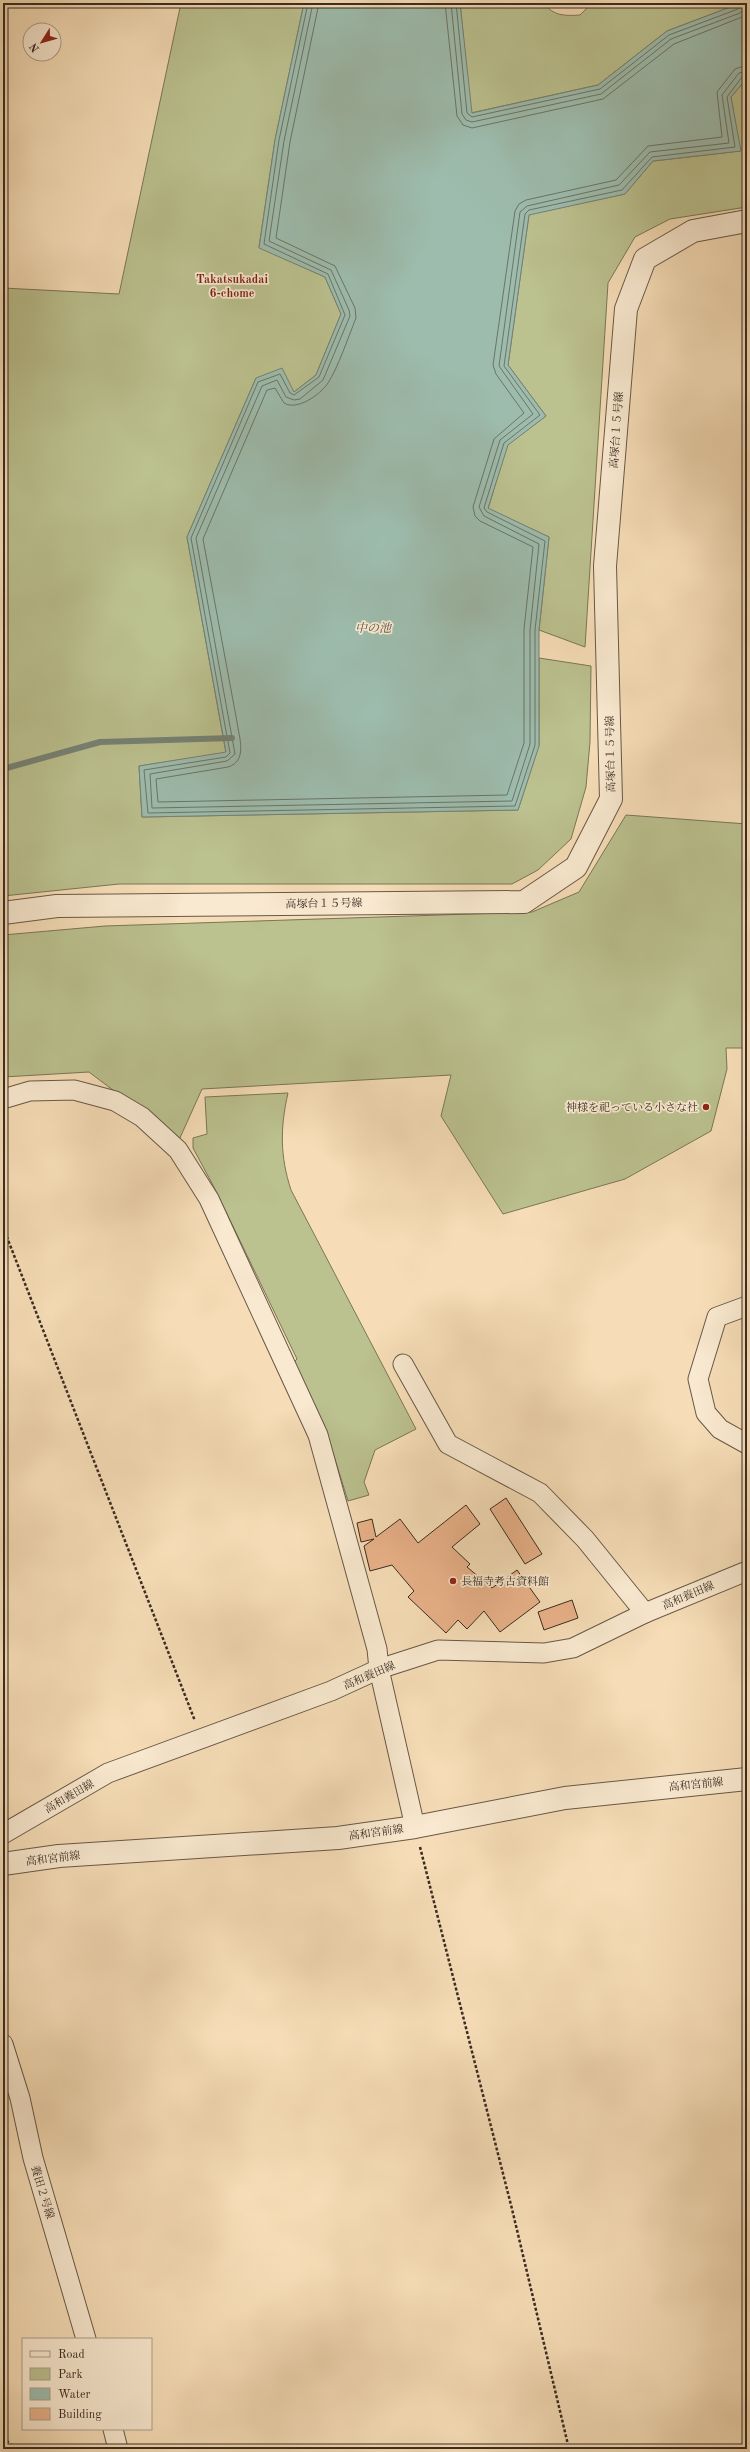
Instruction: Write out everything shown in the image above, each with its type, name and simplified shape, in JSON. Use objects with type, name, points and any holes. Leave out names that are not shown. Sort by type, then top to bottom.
[{"type":"street","name":"高塚台１５号線","points":[[3,913],[57,906],[524,902],[576,867],[611,799],[606,566],[626,309],[645,259],[693,231],[747,221]]},
{"type":"street","points":[[3,1099],[30,1091],[74,1090],[115,1101],[142,1117],[178,1150],[209,1199],[318,1435],[377,1649],[379,1669],[415,1827]]},
{"type":"street","points":[[747,1306],[717,1317],[698,1379],[706,1413],[720,1430],[747,1444]]},
{"type":"street","points":[[404,1364],[448,1444],[540,1494],[585,1539],[645,1613]]},
{"type":"street","name":"高和養田線","points":[[3,1834],[108,1773],[331,1691],[379,1669],[438,1650],[544,1653],[573,1648],[645,1613],[747,1570]]},
{"type":"street","name":"高和宮前線","points":[[3,1864],[59,1856],[338,1838],[415,1827],[564,1798],[747,1779]]},
{"type":"street","name":"養田２号線","points":[[3,2044],[20,2098],[33,2158],[86,2338]]},
{"type":"street","points":[[113,2430],[118,2449]]},
{"type":"path","points":[[3,1228],[201,1739]]},
{"type":"path","points":[[415,1827],[512,2209],[570,2449]]},
{"type":"path","points":[[3,2437],[15,2449]]},
{"type":"green space","points":[[181,3],[304,3],[275,140],[259,247],[325,277],[341,314],[316,375],[294,392],[256,378],[187,537],[226,753],[139,766],[142,817],[518,810],[539,745],[539,658],[591,666],[590,742],[586,787],[571,839],[538,870],[512,884],[119,884],[3,896],[3,288],[119,294]]},
{"type":"green space","points":[[460,3],[544,3],[555,13],[580,15],[592,3],[741,3],[667,31],[598,85],[471,113]]},
{"type":"green space","points":[[747,78],[747,207],[670,219],[635,237],[608,283],[585,647],[539,630],[549,537],[488,509],[507,445],[546,416],[508,365],[529,214],[625,194],[653,161],[740,151],[731,97]]},
{"type":"green space","points":[[626,815],[747,824],[747,1048],[726,1048],[727,1069],[711,1131],[625,1179],[503,1214],[441,1116],[451,1075],[202,1089],[179,1140],[89,1072],[3,1077],[3,935],[105,926],[532,912],[579,892]]},
{"type":"green space","points":[[288,1093],[285,1106],[282,1142],[287,1178],[291,1190],[416,1429],[375,1450],[364,1482],[369,1495],[348,1501],[325,1427],[294,1362],[297,1359],[215,1189],[193,1148],[193,1138],[207,1134],[205,1097]]},
{"type":"water","name":"中の池","points":[[304,3],[460,3],[472,113],[598,85],[667,31],[741,3],[747,3],[747,78],[731,97],[741,151],[653,161],[625,194],[529,215],[508,365],[546,416],[508,445],[488,508],[549,537],[539,630],[539,746],[518,810],[142,817],[139,766],[226,752],[187,537],[256,378],[282,368],[294,392],[316,375],[341,314],[325,277],[259,248],[275,140]]},
{"type":"building","points":[[506,1498],[542,1554],[525,1564],[490,1509]]},
{"type":"building","points":[[466,1505],[480,1524],[452,1547],[470,1564],[467,1567],[492,1588],[517,1570],[540,1602],[500,1632],[484,1611],[467,1629],[458,1620],[446,1633],[408,1597],[414,1591],[392,1565],[370,1571],[364,1546],[374,1539],[361,1542],[357,1523],[372,1519],[376,1537],[400,1519],[418,1543]]},
{"type":"building","points":[[572,1600],[578,1618],[544,1630],[538,1612]]},
{"type":"waterway","points":[[3,769],[100,742],[232,738]]},
{"type":"place","name":"神様を祀っている小さな社","points":[[706,1107]]},
{"type":"place","name":"長福寺考古資料館","points":[[453,1581]]},
{"type":"district","name":"Takatsukadai 6-chome","points":[[232,286]]}]
